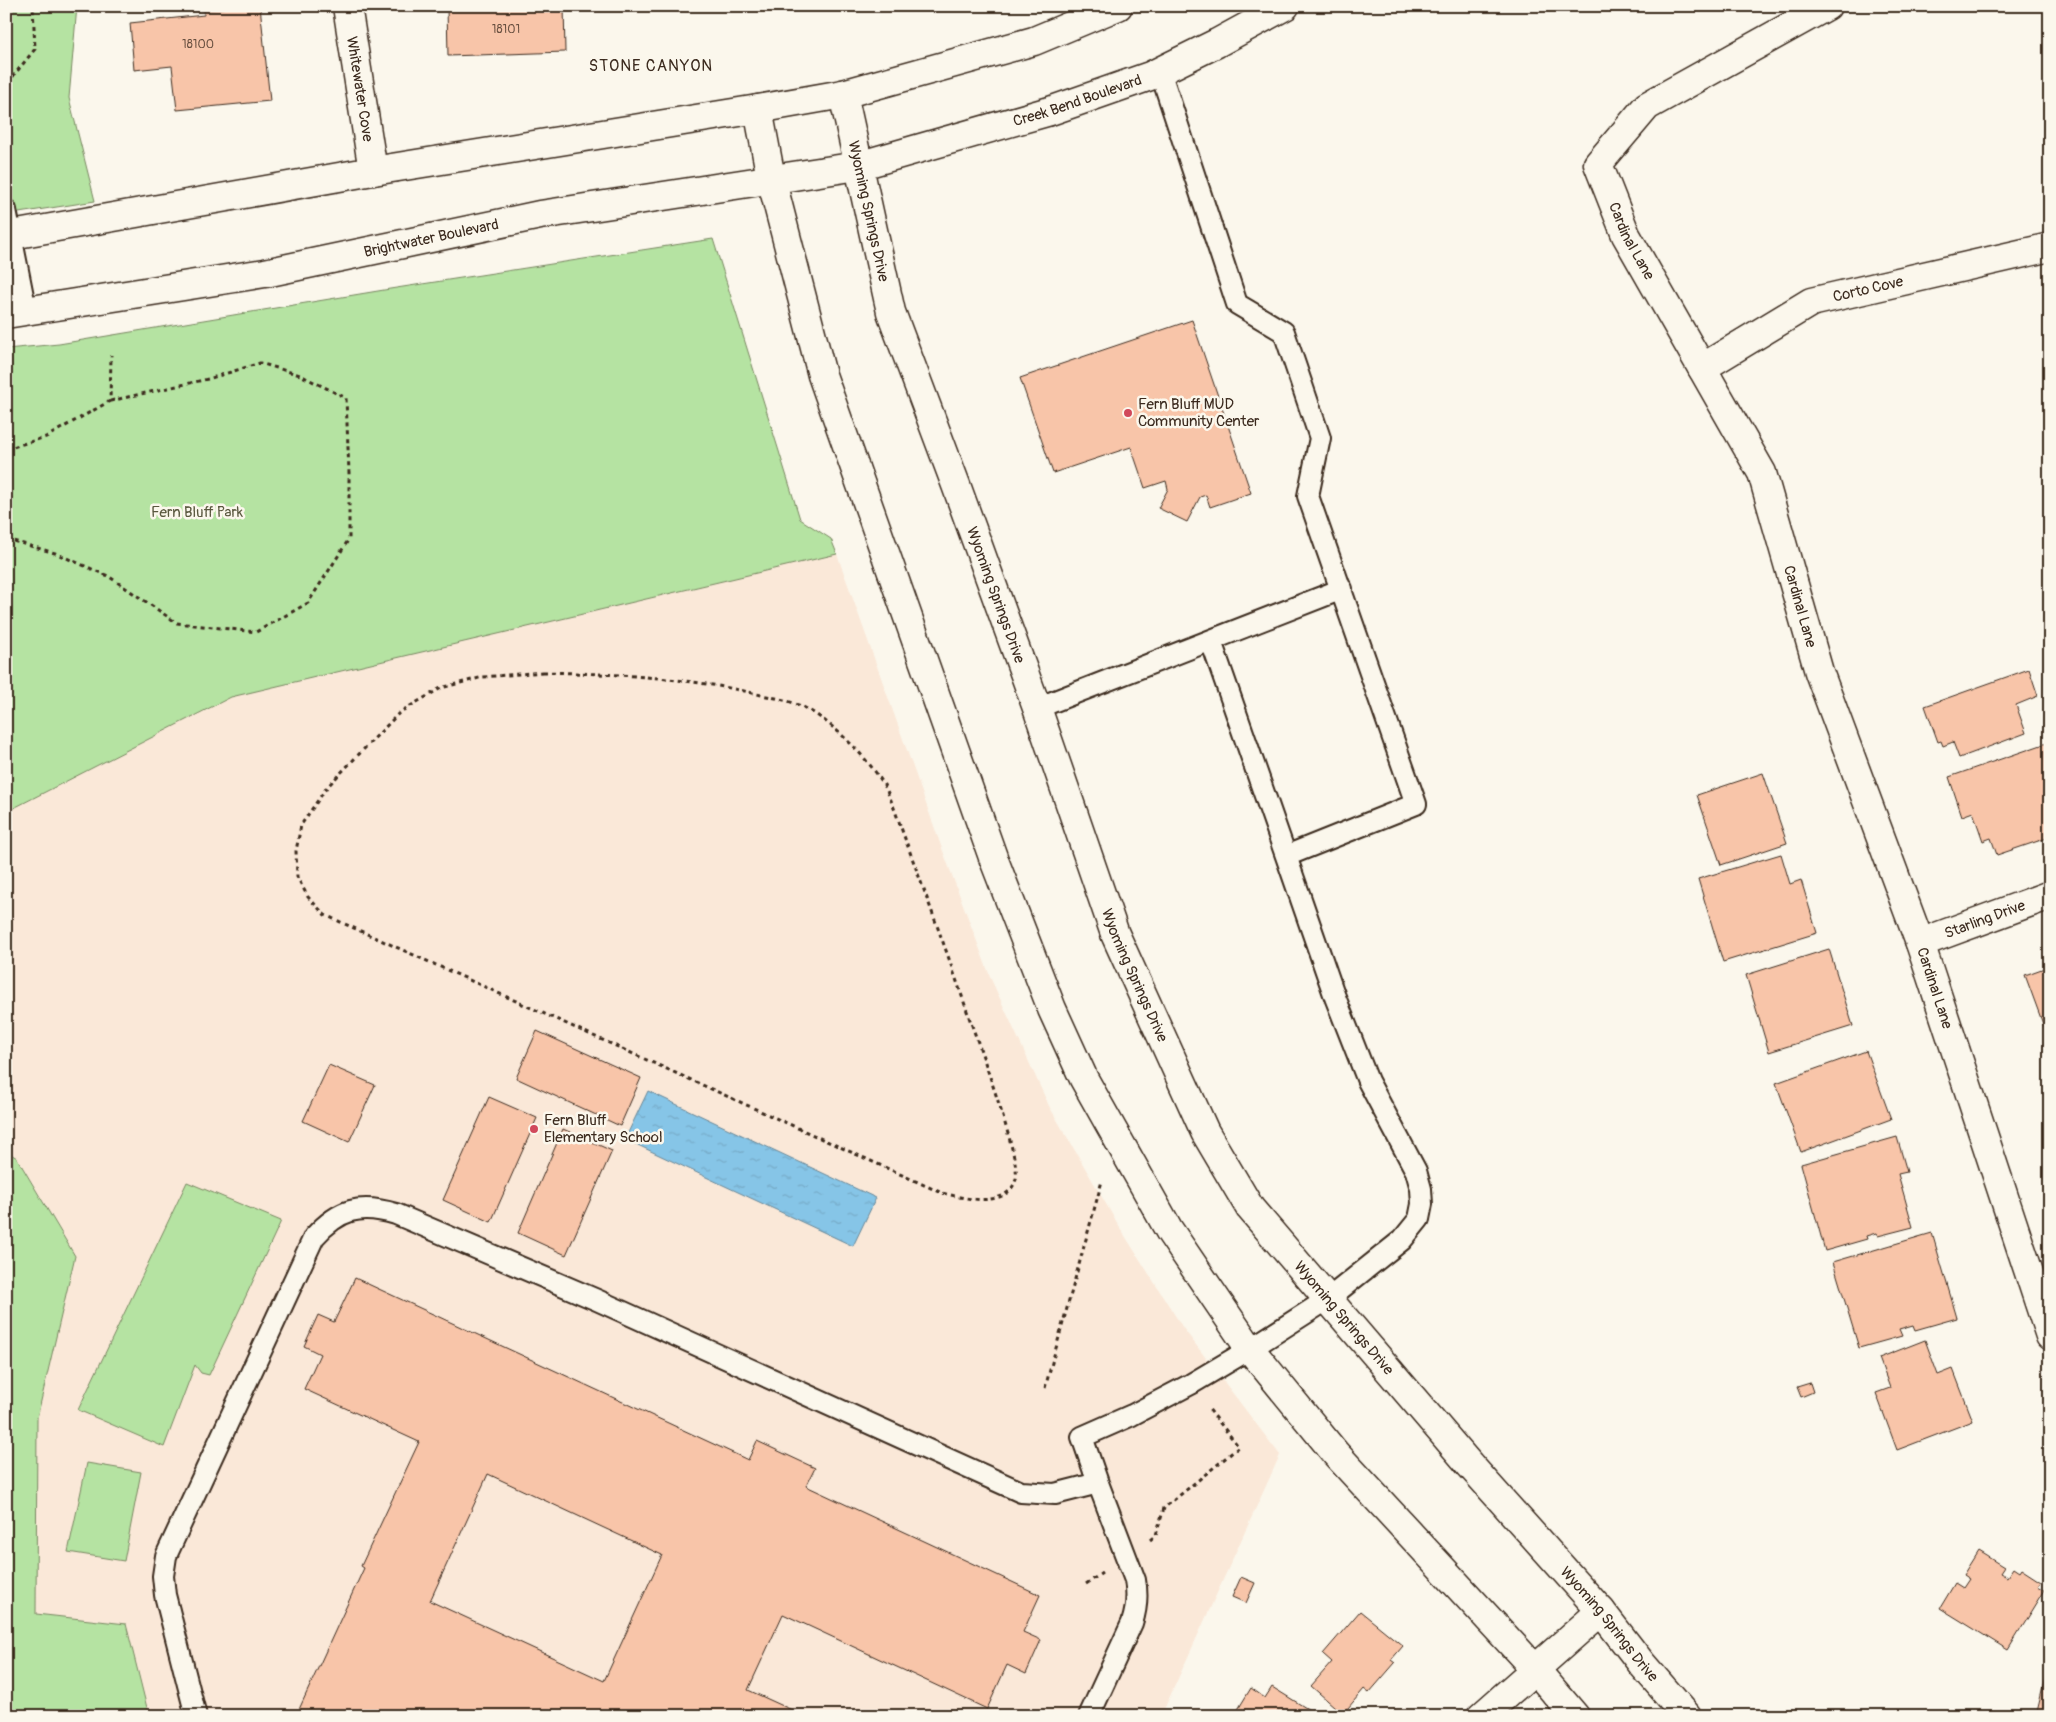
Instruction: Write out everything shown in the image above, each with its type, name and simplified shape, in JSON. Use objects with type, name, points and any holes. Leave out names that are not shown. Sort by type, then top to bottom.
[{"type":"street","name":"Whitewater Cove","points":[[347,6],[373,171]]},
{"type":"street","points":[[8,227],[373,171],[843,94],[1034,41],[1118,6]]},
{"type":"street","name":"Creek Bend Boulevard","points":[[858,166],[1050,112],[1160,71],[1286,6]]},
{"type":"street","name":"Cardinal Lane","points":[[1827,6],[1647,106],[1598,164],[1626,235],[1762,473],[1819,672],[1920,943],[2050,1336]]},
{"type":"street","name":"Wyoming Springs Drive","points":[[843,94],[891,312],[1037,708],[1115,934],[1205,1132],[1250,1208],[1470,1465],[1601,1611],[1642,1664],[1687,1716]]},
{"type":"street","points":[[758,109],[771,178],[822,375],[994,860],[1052,1009],[1084,1079],[1169,1230],[1250,1349],[1336,1454],[1535,1669],[1575,1716]]},
{"type":"street","name":"Brightwater Boulevard","points":[[16,312],[265,273],[540,215],[858,166]]},
{"type":"street","name":"Corto Cove","points":[[1702,368],[1811,302],[2050,247]]},
{"type":"street","name":"Starling Drive","points":[[1920,943],[2050,895]]},
{"type":"street","points":[[1482,1716],[1601,1611]]},
{"type":"lane","points":[[1160,71],[1236,304],[1284,332],[1287,340],[1320,438],[1308,496],[1416,804],[1286,856]]},
{"type":"lane","points":[[8,227],[16,312]]},
{"type":"lane","points":[[1037,708],[1342,589]]},
{"type":"lane","points":[[1089,1716],[1132,1623],[1137,1608],[1135,1580],[1082,1437],[1132,1415],[1250,1349],[1328,1299],[1410,1232],[1418,1219],[1422,1204],[1421,1189],[1416,1170],[1368,1080],[1335,997],[1211,641]]},
{"type":"lane","points":[[196,1716],[165,1595],[163,1576],[166,1556],[314,1237],[337,1216],[356,1209],[377,1208],[405,1218],[597,1300],[1022,1492],[1055,1494],[1098,1483]]},
{"type":"path","points":[[8,81],[35,49],[33,6]]},
{"type":"path","points":[[110,401],[112,355]]},
{"type":"path","points":[[6,449],[46,437],[110,401],[208,379],[260,363],[300,375],[346,398],[349,539],[308,603],[256,632],[177,623],[108,576],[55,554],[6,539]]},
{"type":"path","points":[[543,672],[632,675],[729,687],[797,704],[824,720],[850,742],[883,783],[940,930],[1015,1160],[1016,1178],[1007,1192],[995,1199],[973,1200],[942,1193],[326,915],[308,898],[297,877],[296,851],[301,825],[327,787],[400,712],[441,688],[483,677],[543,672]]},
{"type":"path","points":[[1046,1388],[1103,1180]]},
{"type":"path","points":[[1143,1545],[1156,1536],[1164,1508],[1239,1447],[1207,1407]]},
{"type":"path","points":[[1086,1584],[1106,1570]]},
{"type":"shaded area","name":"Fern Bluff Elementary School","points":[[837,554],[940,843],[991,979],[1049,1106],[1120,1228],[1183,1328],[1280,1455],[1161,1716],[149,1716],[126,1624],[36,1614],[37,1418],[75,1256],[17,1158],[6,1151],[6,812],[231,697]]},
{"type":"green space","points":[[6,6],[77,6],[69,98],[95,201],[6,215]]},
{"type":"green space","name":"Fern Bluff Park","points":[[713,239],[800,519],[831,539],[837,554],[231,697],[6,812],[6,349],[59,344],[390,289]]},
{"type":"green space","points":[[6,1151],[17,1158],[75,1256],[37,1418],[36,1614],[126,1624],[149,1716],[6,1716]]},
{"type":"green space","points":[[187,1182],[281,1221],[209,1375],[201,1373],[195,1365],[164,1447],[78,1410]]},
{"type":"green space","points":[[87,1463],[141,1472],[124,1561],[68,1552]]},
{"type":"water","points":[[648,1091],[876,1198],[853,1246],[625,1139]]},
{"type":"building","points":[[260,6],[270,101],[177,110],[172,66],[134,70],[130,23],[204,15],[204,10]]},
{"type":"building","points":[[447,6],[564,6],[565,52],[448,56]]},
{"type":"building","name":"Fern Bluff MUD Community Center","points":[[1192,320],[1251,493],[1210,507],[1206,495],[1200,497],[1187,522],[1158,508],[1168,489],[1166,481],[1145,488],[1131,447],[1053,473],[1020,378]]},
{"type":"building","points":[[2029,669],[2038,696],[2016,705],[2026,733],[1959,758],[1953,742],[1943,746],[1941,741],[1938,742],[1925,706]]},
{"type":"building","points":[[2050,742],[2050,837],[1997,855],[1991,838],[1983,841],[1973,812],[1962,816],[1949,777]]},
{"type":"building","points":[[1763,773],[1787,843],[1721,865],[1697,795]]},
{"type":"building","points":[[1781,854],[1790,884],[1801,880],[1817,933],[1723,962],[1698,879]]},
{"type":"building","points":[[1829,949],[1853,1026],[1769,1052],[1746,975]]},
{"type":"building","points":[[2050,966],[2050,1043],[2025,975]]},
{"type":"building","points":[[537,1031],[641,1078],[620,1126],[516,1078]]},
{"type":"building","points":[[1866,1051],[1891,1119],[1801,1152],[1776,1083]]},
{"type":"building","points":[[329,1065],[375,1085],[349,1142],[303,1121]]},
{"type":"building","points":[[489,1097],[537,1118],[491,1222],[443,1200]]},
{"type":"building","points":[[563,1129],[612,1151],[566,1255],[518,1233]]},
{"type":"building","points":[[1897,1137],[1907,1172],[1898,1174],[1913,1227],[1878,1236],[1876,1233],[1866,1236],[1867,1239],[1825,1251],[1801,1164]]},
{"type":"building","points":[[1932,1233],[1957,1318],[1915,1330],[1913,1325],[1899,1329],[1902,1336],[1859,1348],[1833,1262]]},
{"type":"building","points":[[355,1278],[748,1460],[757,1441],[815,1468],[806,1486],[1040,1595],[1023,1632],[1041,1640],[1026,1674],[1007,1665],[987,1709],[783,1614],[748,1690],[805,1716],[296,1716],[364,1568],[361,1566],[419,1442],[304,1389],[320,1354],[304,1346],[318,1315],[334,1322]],"holes":[[[488,1474],[662,1555],[604,1681],[430,1601]]]},
{"type":"building","points":[[1925,1340],[1938,1375],[1953,1369],[1973,1421],[1897,1450],[1876,1393],[1890,1388],[1879,1358]]},
{"type":"building","points":[[1810,1383],[1813,1392],[1801,1397],[1797,1387]]},
{"type":"building","points":[[1978,1551],[2004,1567],[2000,1573],[2007,1577],[2013,1568],[2019,1572],[2021,1569],[2041,1582],[2038,1586],[2045,1590],[2008,1650],[1940,1608],[1955,1583],[1963,1588],[1969,1579],[1963,1575]]},
{"type":"building","points":[[1241,1577],[1255,1583],[1246,1603],[1232,1597]]},
{"type":"building","points":[[1360,1611],[1403,1646],[1391,1660],[1395,1663],[1369,1693],[1364,1689],[1343,1714],[1311,1686],[1332,1662],[1323,1654]]},
{"type":"building","points":[[2050,1658],[2050,1716],[2036,1716]]},
{"type":"building","points":[[1272,1687],[1319,1716],[1234,1716],[1251,1688],[1265,1698]]},
{"type":"place","name":"Fern Bluff MUD Community Center","points":[[1128,413]]},
{"type":"place","name":"Fern Bluff Elementary School","points":[[534,1129]]},
{"type":"district","name":"STONE CANYON","points":[[651,65]]}]
